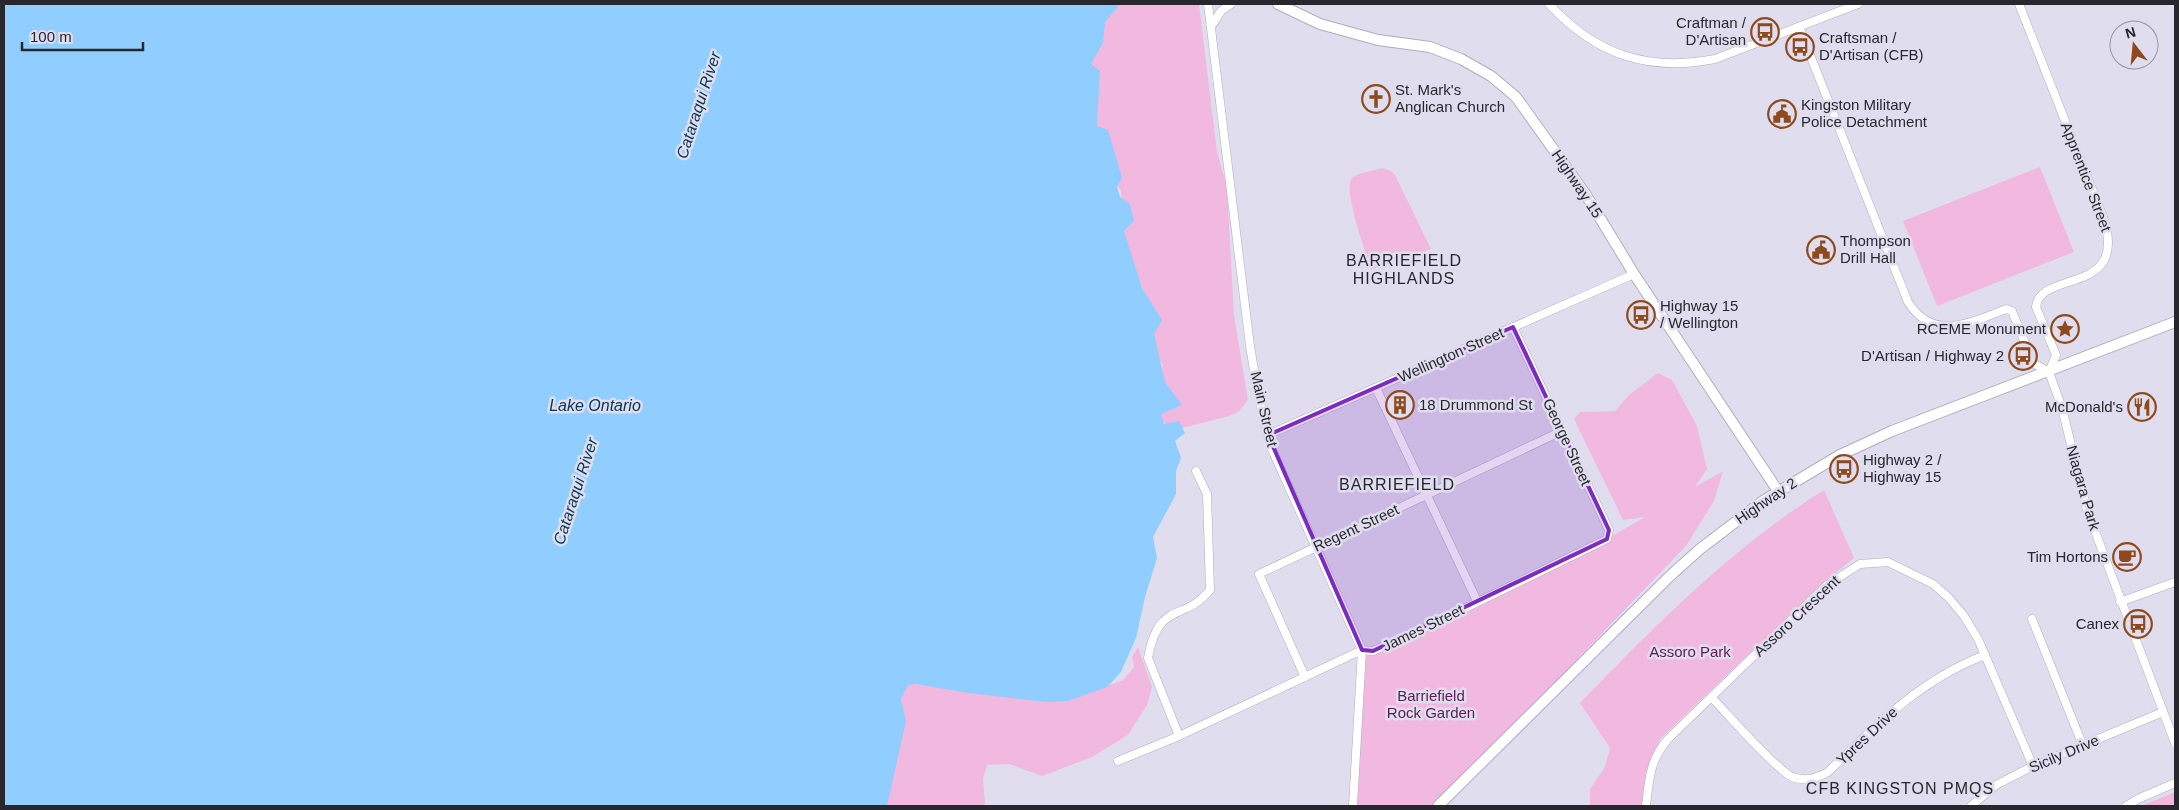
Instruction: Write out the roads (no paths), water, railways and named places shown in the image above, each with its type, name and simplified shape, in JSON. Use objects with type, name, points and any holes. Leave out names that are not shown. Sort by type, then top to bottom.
[{"type":"main road","name":"Highway 15","points":[[1278,4],[1320,24],[1378,40],[1430,47],[1461,59],[1491,76],[1516,98],[1586,195],[1634,274],[1778,491]]},
{"type":"main road","name":"Highway 2","points":[[1438,806],[1671,575],[1727,528],[1778,491],[1840,455],[1892,431],[2175,322]]},
{"type":"street","name":"Main Street","points":[[1208,4],[1250,346],[1270,445],[1362,650],[1353,806]]},
{"type":"street","points":[[1212,26],[1221,11],[1231,4]]},
{"type":"street","points":[[1549,4],[1566,22],[1590,40],[1616,53],[1638,60],[1663,64],[1691,64],[1715,59],[1858,4]]},
{"type":"street","name":"Apprentice Street","points":[[2018,4],[2103,217],[2110,241],[2105,258],[2096,270],[2043,294],[2037,300],[2036,307],[2056,355],[2049,372]]},
{"type":"street","points":[[1799,27],[1908,302],[1914,312],[1933,325],[1946,327],[1961,325],[2006,309],[2012,311],[2033,363],[2049,372]]},
{"type":"street","name":"Wellington Street","points":[[1268,435],[1634,274]]},
{"type":"street","name":"George Street","points":[[1514,327],[1609,530]]},
{"type":"street","name":"Niagara Park","points":[[2049,372],[2062,408],[2087,510],[2120,602],[2175,743]]},
{"type":"street","points":[[1376,388],[1477,601]]},
{"type":"street","name":"Regent Street","points":[[1306,678],[1259,574],[1562,430]]},
{"type":"street","points":[[1180,736],[1148,658],[1150,644],[1160,622],[1170,614],[1202,600],[1210,590],[1207,494],[1196,471]]},
{"type":"street","name":"James Street","points":[[1118,761],[1180,736],[1362,650],[1373,651],[1603,542],[1607,539],[1609,530]]},
{"type":"street","name":"Assoro Crescent","points":[[1646,806],[1649,773],[1659,749],[1827,585],[1860,564],[1888,562],[1932,584],[1948,597],[1964,616],[1985,655],[2033,766]]},
{"type":"street","points":[[2120,602],[2175,582]]},
{"type":"street","points":[[2032,619],[2083,746]]},
{"type":"street","name":"Ypres Drive","points":[[1712,698],[1776,765],[1792,777],[1808,780],[1828,772],[1892,710],[1934,679],[1958,665],[1985,655]]},
{"type":"street","name":"Sicily Drive","points":[[1971,806],[1996,785],[2033,766],[2163,712]]},
{"type":"street","points":[[2126,806],[2175,783]]},
{"type":"water","name":"Lake Ontario","points":[[4,4],[1117,4],[1118,7],[1105,22],[1103,43],[1091,64],[1100,71],[1097,126],[1108,130],[1122,178],[1117,187],[1120,197],[1130,204],[1134,221],[1124,231],[1142,288],[1162,320],[1154,334],[1165,382],[1182,405],[1161,414],[1164,424],[1179,421],[1185,433],[1175,441],[1181,458],[1176,471],[1176,494],[1153,537],[1157,558],[1145,597],[1136,638],[1121,672],[1107,687],[1068,701],[1047,702],[968,693],[916,684],[908,685],[901,699],[906,721],[887,806],[4,806]]},
{"type":"place","name":"Craftman / D'Artisan","points":[[1765,32]]},
{"type":"place","name":"Craftsman / D'Artisan (CFB)","points":[[1800,47]]},
{"type":"place","name":"St. Mark's Anglican Church","points":[[1376,99]]},
{"type":"place","name":"Kingston Military Police Detachment","points":[[1782,114]]},
{"type":"place","name":"Thompson Drill Hall","points":[[1821,250]]},
{"type":"place","name":"Highway 15 / Wellington","points":[[1641,315]]},
{"type":"place","name":"RCEME Monument","points":[[2065,329]]},
{"type":"place","name":"D'Artisan / Highway 2","points":[[2023,356]]},
{"type":"place","name":"18 Drummond St","points":[[1400,405]]},
{"type":"place","name":"McDonald's","points":[[2142,407]]},
{"type":"place","name":"Highway 2 / Highway 15","points":[[1844,469]]},
{"type":"place","name":"Tim Hortons","points":[[2127,557]]},
{"type":"place","name":"Canex","points":[[2138,624]]},
{"type":"district","name":"BARRIEFIELD HIGHLANDS","points":[[1404,269]]},
{"type":"district","name":"BARRIEFIELD","points":[[1397,484]]},
{"type":"district","name":"CFB KINGSTON PMQS","points":[[1900,788]]},
{"type":"water label","name":"Cataraqui River","points":[[698,105]]},
{"type":"water label","name":"Cataraqui River","points":[[575,491]]},
{"type":"park label","name":"Assoro Park","points":[[1690,652]]},
{"type":"park label","name":"Barriefield Rock Garden","points":[[1431,704]]}]
